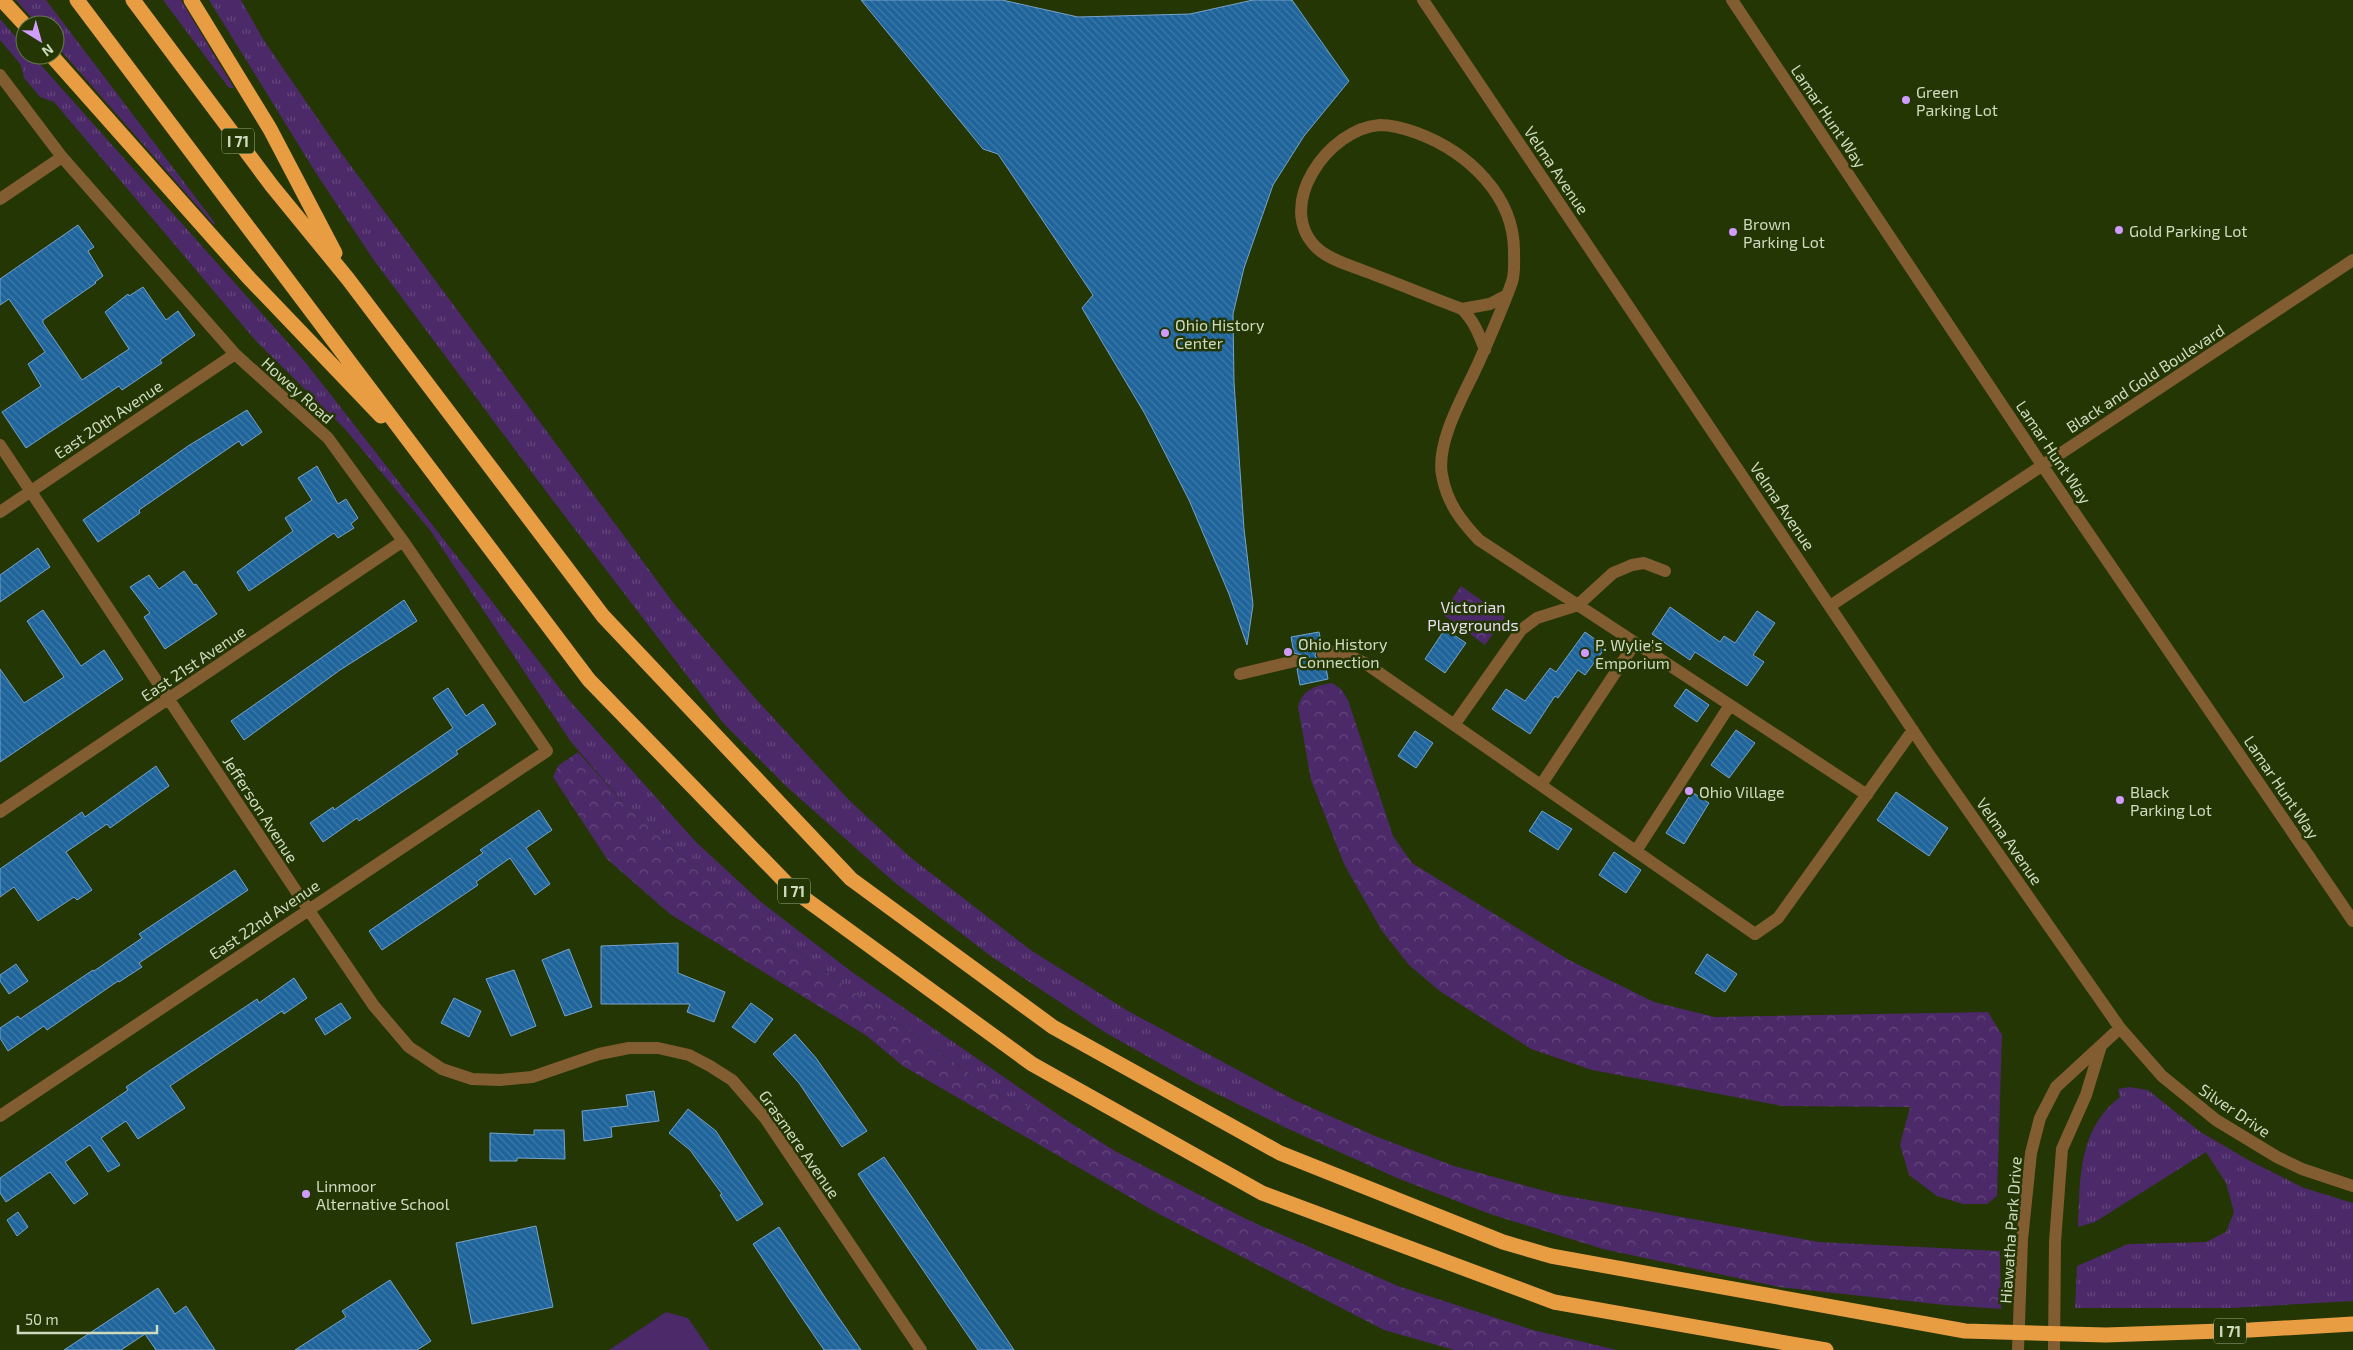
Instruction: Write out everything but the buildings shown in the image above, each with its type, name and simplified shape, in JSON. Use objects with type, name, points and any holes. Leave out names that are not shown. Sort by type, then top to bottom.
[{"type":"highway","points":[[2,0],[16,15]]},
{"type":"highway","name":"I 71","points":[[77,0],[589,680],[793,890],[1032,1064],[1262,1193],[1554,1302],[1826,1350]]},
{"type":"highway","name":"I 71","points":[[133,0],[272,186],[348,279],[603,616],[851,879],[1053,1027],[1280,1153],[1503,1242],[1551,1256],[1965,1331],[2106,1335],[2353,1324]]},
{"type":"highway","points":[[192,0],[293,170],[348,279]]},
{"type":"highway","points":[[61,65],[248,277],[427,464]]},
{"type":"street","name":"Velma Avenue","points":[[1423,0],[1913,730],[2120,1028]]},
{"type":"street","name":"Lamar Hunt Way","points":[[1732,0],[2042,465],[2353,921]]},
{"type":"street","name":"Howey Road","points":[[0,74],[62,157],[235,354],[328,438],[403,541],[546,751]]},
{"type":"street","points":[[1485,350],[1478,331],[1470,317],[1462,309],[1342,262],[1318,250],[1305,233],[1301,209],[1305,186],[1325,156],[1347,136],[1381,125],[1406,129],[1435,140],[1465,160],[1486,178],[1500,198],[1509,218],[1514,242],[1514,274],[1485,350],[1456,413],[1443,448],[1442,474],[1448,498],[1458,518],[1479,540],[1867,795]]},
{"type":"street","points":[[0,199],[62,157]]},
{"type":"street","name":"Black and Gold Boulevard","points":[[1830,606],[2353,260]]},
{"type":"street","points":[[1462,309],[1490,304],[1507,295]]},
{"type":"street","name":"East 20th Avenue","points":[[0,512],[235,354]]},
{"type":"street","name":"Jefferson Avenue","points":[[0,445],[170,698],[308,909],[386,1020],[409,1047],[442,1069],[472,1079],[500,1080],[532,1077],[567,1067]]},
{"type":"street","name":"East 21st Avenue","points":[[0,812],[403,541]]},
{"type":"street","points":[[1454,724],[1521,630],[1538,618],[1578,605],[1613,574],[1632,565],[1644,563],[1665,571]]},
{"type":"street","points":[[1541,785],[1635,643]]},
{"type":"street","points":[[1323,654],[1338,651],[1365,663],[1754,934],[1778,918],[1913,730]]},
{"type":"street","points":[[1240,674],[1295,660]]},
{"type":"street","points":[[1636,851],[1730,705]]},
{"type":"street","name":"East 22nd Avenue","points":[[0,1116],[546,751]]},
{"type":"street","name":"Hiawatha Park Drive","points":[[2018,1350],[2022,1240],[2031,1153],[2040,1118],[2056,1087],[2120,1028]]},
{"type":"street","name":"Silver Drive","points":[[2120,1028],[2162,1076],[2216,1120],[2277,1157],[2302,1169],[2353,1186]]},
{"type":"street","points":[[2054,1350],[2055,1242],[2062,1148],[2086,1095],[2100,1046]]},
{"type":"street","name":"Grasmere Avenue","points":[[567,1067],[599,1054],[629,1048],[658,1048],[689,1055],[732,1080],[765,1118],[921,1350]]},
{"type":"green space","points":[[16,0],[46,0],[57,15],[29,15]]},
{"type":"green space","points":[[163,0],[181,0],[234,88],[229,88]]},
{"type":"green space","points":[[209,0],[241,0],[263,39],[342,154],[675,605],[755,698],[849,800],[910,857],[1032,951],[1128,1011],[1294,1100],[1279,1114],[1284,1127],[1193,1082],[1106,1033],[992,957],[894,882],[787,787],[724,724],[548,494],[373,259],[314,170]]},
{"type":"green space","points":[[0,19],[15,36],[15,58],[0,40]]},
{"type":"green space","points":[[65,25],[215,223],[214,225],[65,55]]},
{"type":"green space","points":[[21,65],[41,65],[306,363],[569,700],[695,841],[761,902],[852,972],[1066,1120],[1004,1098],[785,943],[731,900],[628,808],[571,742],[430,530],[344,428],[256,341],[54,102],[40,97],[24,78]]},
{"type":"green space","name":"Victorian Playgrounds","points":[[1461,586],[1505,617],[1485,645],[1442,614]]},
{"type":"green space","points":[[1332,683],[1341,689],[1348,700],[1393,836],[1412,863],[1569,960],[1654,1002],[1715,1017],[1988,1012],[2002,1035],[1997,1196],[1987,1204],[1963,1204],[1937,1196],[1909,1175],[1900,1145],[1910,1107],[1782,1106],[1592,1070],[1531,1049],[1441,992],[1409,965],[1382,931],[1344,864],[1311,780],[1298,707],[1303,696],[1310,689]]},
{"type":"green space","points":[[578,752],[628,808],[731,900],[785,943],[1004,1098],[1066,1120],[1115,1151],[1246,1219],[1398,1286],[1533,1330],[1617,1350],[1454,1350],[1384,1330],[1159,1214],[903,1066],[867,1036],[670,914],[607,859],[553,777],[558,766]]},
{"type":"green space","points":[[2129,1087],[2148,1090],[2199,1131],[2250,1161],[2304,1188],[2353,1203],[2353,1301],[2231,1308],[2075,1308],[2077,1266],[2128,1244],[2206,1242],[2226,1232],[2234,1212],[2226,1183],[2206,1152],[2095,1222],[2078,1227],[2081,1173],[2089,1140],[2096,1124],[2106,1110],[2120,1097],[2118,1089]]},
{"type":"green space","points":[[1294,1100],[1375,1136],[1454,1166],[1556,1194],[1819,1242],[2000,1251],[2001,1309],[1945,1305],[1779,1287],[1603,1249],[1490,1214],[1397,1178],[1284,1127],[1278,1115]]},
{"type":"green space","points":[[666,1312],[688,1318],[710,1350],[609,1350]]},
{"type":"place","name":"Green Parking Lot","points":[[1906,100]]},
{"type":"place","name":"Gold Parking Lot","points":[[2119,230]]},
{"type":"place","name":"Brown Parking Lot","points":[[1733,232]]},
{"type":"place","name":"Ohio History Center","points":[[1165,333]]},
{"type":"place","name":"Ohio History Connection","points":[[1288,652]]},
{"type":"place","name":"P. Wylie's Emporium","points":[[1585,653]]},
{"type":"place","name":"Ohio Village","points":[[1689,791]]},
{"type":"place","name":"Black Parking Lot","points":[[2120,800]]},
{"type":"place","name":"Linmoor Alternative School","points":[[306,1194]]}]
